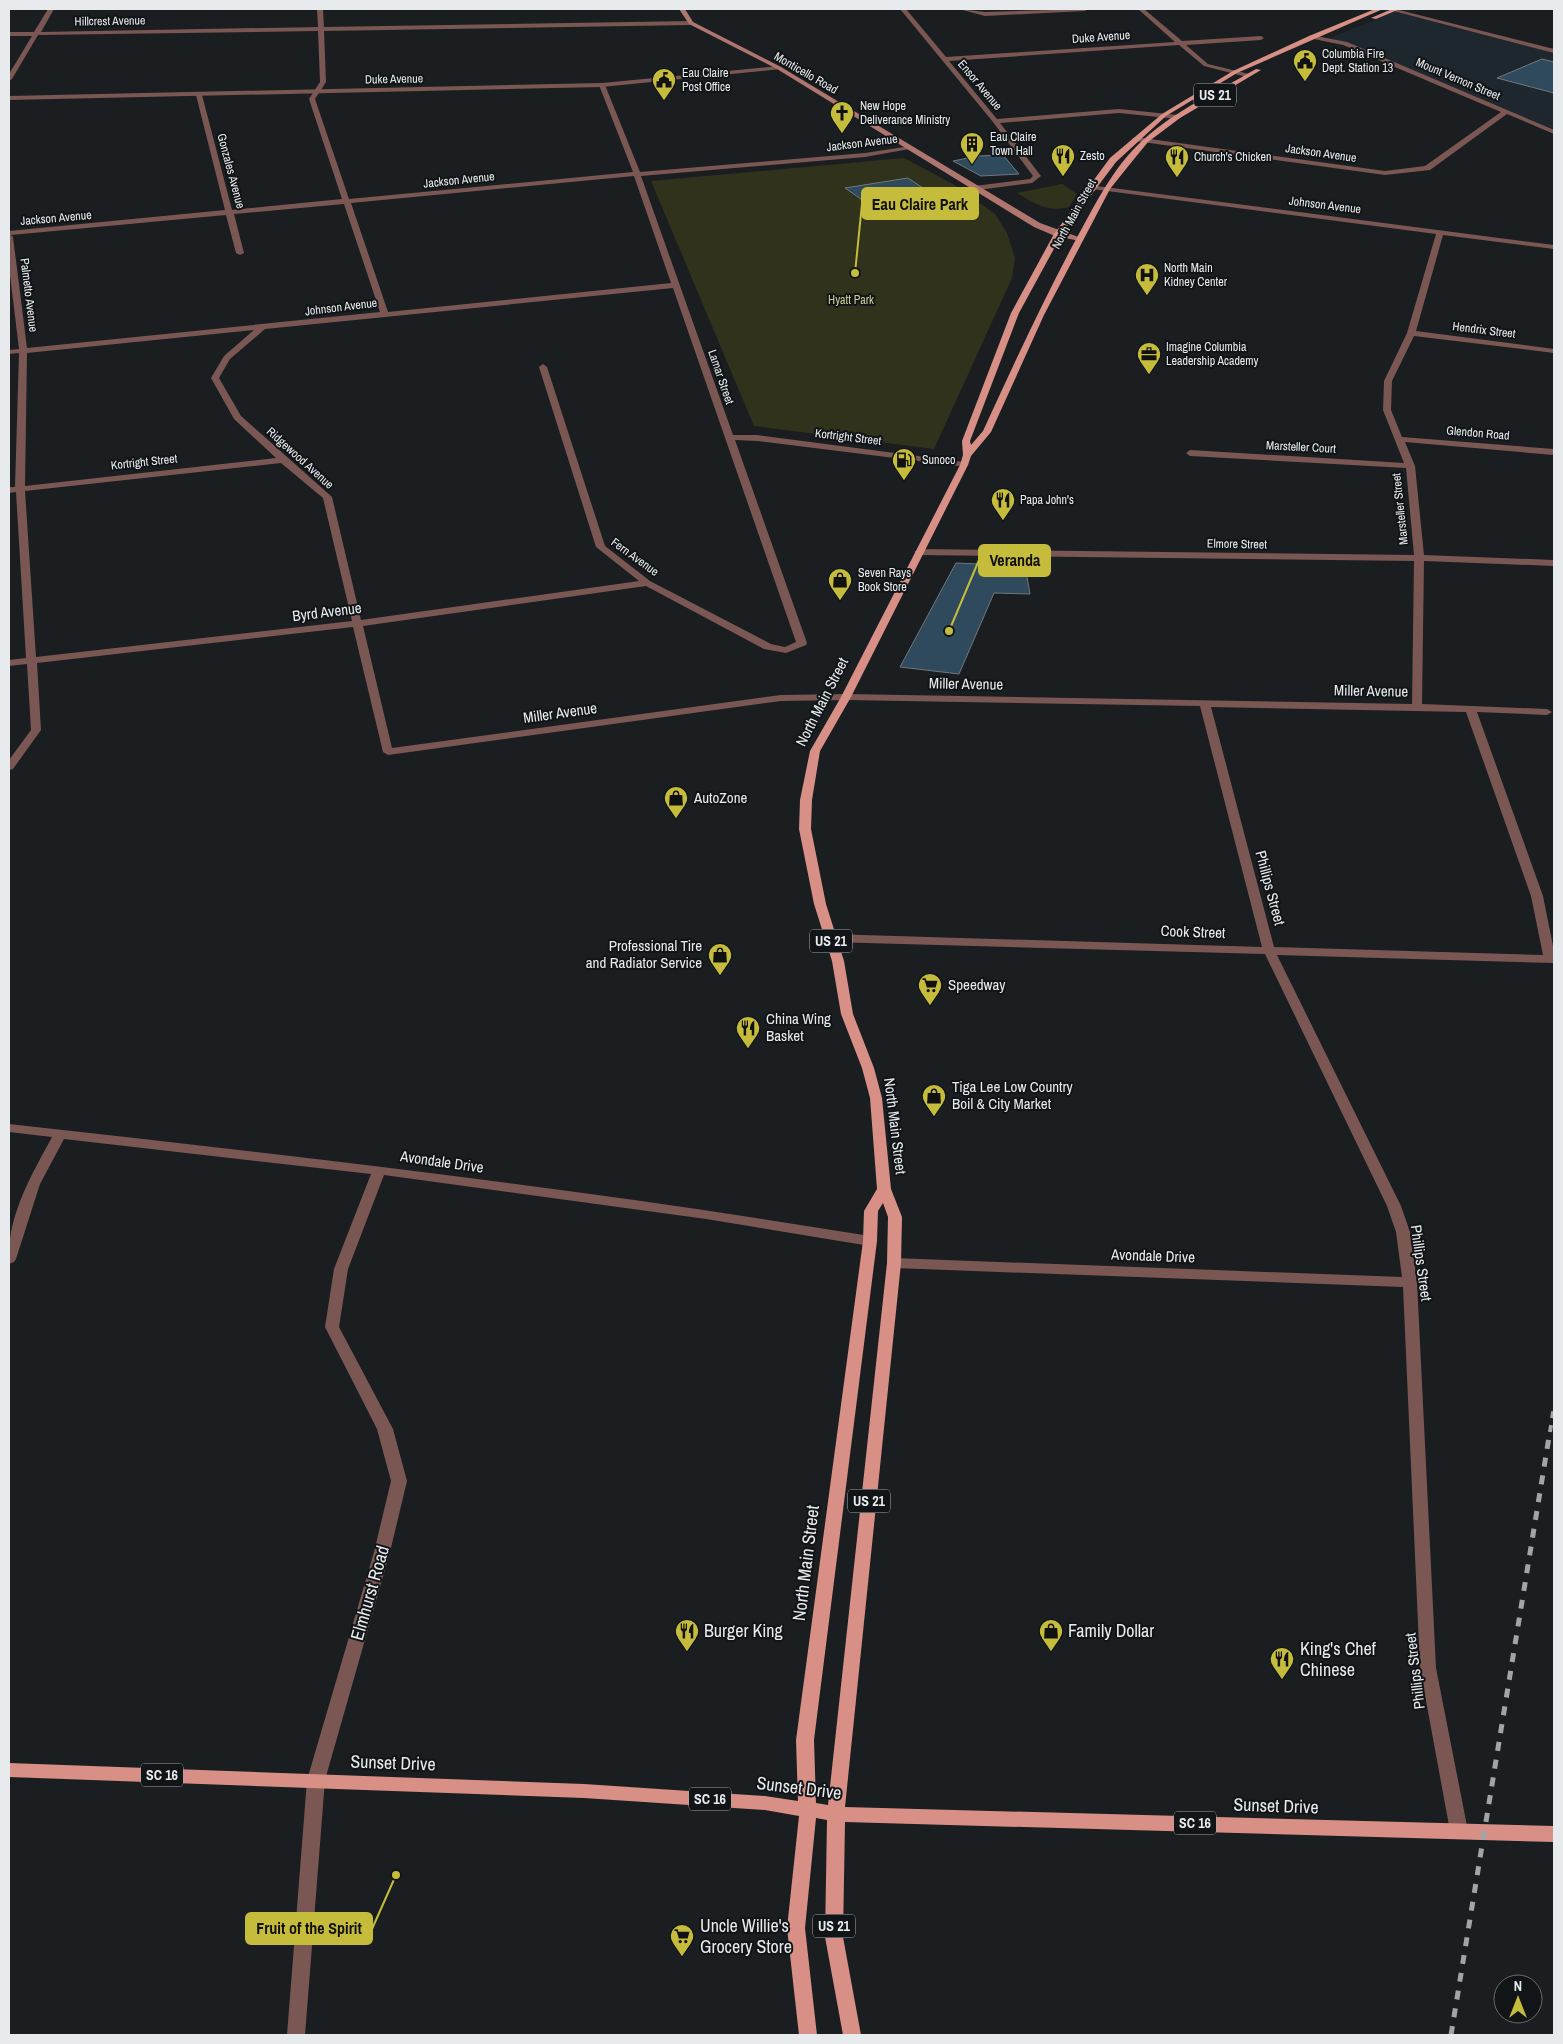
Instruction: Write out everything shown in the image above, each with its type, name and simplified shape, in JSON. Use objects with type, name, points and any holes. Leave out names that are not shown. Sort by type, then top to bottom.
[{"type":"main road","points":[[682,9],[691,23]]},
{"type":"main road","name":"North Main Street","points":[[836,1814],[894,1263],[895,1217],[884,1189],[876,1098],[868,1068],[847,1014],[838,960],[820,904],[805,829],[806,800],[816,751],[846,697],[964,465],[967,455],[966,441],[1015,313],[1058,234],[1092,187],[1113,160],[1164,115],[1235,72],[1311,37],[1380,9]]},
{"type":"main road","name":"North Main Street","points":[[967,455],[987,432],[1040,316],[1107,189],[1127,162],[1146,141],[1178,117],[1248,75],[1325,38],[1393,9]]},
{"type":"main road","name":"Monticello Road","points":[[691,23],[779,68],[1037,224],[1058,234],[1080,239]]},
{"type":"main road","name":"North Main Street","points":[[808,2035],[796,1928],[808,1810],[805,1780],[805,1740],[870,1241],[871,1212],[884,1189]]},
{"type":"main road","name":"Sunset Drive","points":[[9,1770],[584,1791],[765,1803],[836,1814],[1554,1834]]},
{"type":"main road","name":"US 21","points":[[836,1814],[834,1937],[852,2035]]},
{"type":"street","points":[[9,80],[51,9]]},
{"type":"street","points":[[320,9],[323,82],[312,99],[384,313]]},
{"type":"street","name":"Ensor Avenue","points":[[903,9],[995,121],[1037,176],[1032,181],[978,188]]},
{"type":"street","points":[[962,9],[985,14],[1085,9]]},
{"type":"street","points":[[1141,9],[1206,65],[1248,75]]},
{"type":"street","points":[[1393,9],[1554,51]]},
{"type":"street","name":"Hillcrest Avenue","points":[[9,34],[691,23]]},
{"type":"street","points":[[1311,37],[1325,38]]},
{"type":"street","name":"Duke Avenue","points":[[943,59],[1260,38]]},
{"type":"street","name":"Mount Vernon Street","points":[[1325,38],[1345,43],[1554,132]]},
{"type":"street","name":"Duke Avenue","points":[[9,98],[602,85],[779,68]]},
{"type":"street","name":"Lamar Street","points":[[602,85],[637,174],[728,437],[802,637],[802,643],[786,650],[768,647]]},
{"type":"street","name":"Gonzales Avenue","points":[[199,95],[240,253]]},
{"type":"street","points":[[995,121],[1119,111],[1178,117]]},
{"type":"street","name":"Jackson Avenue","points":[[1135,139],[1385,173],[1427,168],[1507,112]]},
{"type":"street","name":"Jackson Avenue","points":[[9,233],[348,203],[637,174],[865,155],[911,148]]},
{"type":"street","name":"Johnson Avenue","points":[[1092,187],[1554,247]]},
{"type":"street","name":"Marsteller Street","points":[[1416,707],[1418,558],[1410,466],[1387,410],[1388,380],[1411,333],[1440,232]]},
{"type":"street","name":"Palmetto Avenue","points":[[9,237],[23,351],[20,489],[36,730],[9,767]]},
{"type":"street","name":"Johnson Avenue","points":[[9,352],[676,285]]},
{"type":"street","name":"Ridgewood Avenue","points":[[262,327],[227,358],[215,378],[237,417],[282,460],[326,497],[388,752]]},
{"type":"street","name":"Hendrix Street","points":[[1411,333],[1554,351]]},
{"type":"street","name":"Fern Avenue","points":[[543,367],[601,547],[648,583],[768,647]]},
{"type":"street","name":"Kortright Street","points":[[728,437],[964,465]]},
{"type":"street","name":"Glendon Road","points":[[1400,439],[1554,452]]},
{"type":"street","name":"Marsteller Court","points":[[1190,452],[1410,466]]},
{"type":"street","name":"Kortright Street","points":[[9,490],[282,460]]},
{"type":"street","name":"Elmore Street","points":[[919,552],[1418,558],[1554,563]]},
{"type":"street","name":"Byrd Avenue","points":[[9,663],[356,624],[648,583]]},
{"type":"street","name":"Miller Avenue","points":[[388,752],[781,698],[846,697],[1416,707],[1547,712]]},
{"type":"street","name":"Phillips Street","points":[[1205,704],[1269,950],[1394,1206],[1403,1232],[1410,1282],[1428,1668],[1459,1831]]},
{"type":"street","points":[[1470,708],[1537,896],[1552,959]]},
{"type":"street","name":"Cook Street","points":[[830,938],[1552,959]]},
{"type":"street","name":"Avondale Drive","points":[[9,1128],[379,1170],[700,1213],[870,1241]]},
{"type":"street","points":[[9,1259],[33,1184],[60,1134]]},
{"type":"street","name":"Elmhurst Road","points":[[296,2035],[316,1780],[382,1552],[400,1481],[385,1429],[332,1326],[340,1269],[379,1170]]},
{"type":"street","name":"Avondale Drive","points":[[894,1263],[1410,1282]]},
{"type":"shaded area","points":[[1396,11],[1554,51],[1554,132],[1330,38]]},
{"type":"green space","name":"Hyatt Park","points":[[904,158],[953,184],[995,214],[1007,233],[1015,258],[1012,278],[934,449],[754,426],[651,181]]},
{"type":"green space","points":[[1062,184],[1077,194],[1069,207],[1061,209],[1042,206],[1017,193]]},
{"type":"building","points":[[1542,59],[1554,62],[1554,93],[1497,78]]},
{"type":"building","name":"Eau Claire Town Hall","points":[[1003,155],[1019,174],[981,176],[953,161],[978,156]]},
{"type":"building","points":[[908,178],[935,196],[874,208],[845,188]]},
{"type":"building","points":[[956,563],[1025,566],[1030,594],[994,593],[959,674],[900,667]]},
{"type":"railway","points":[[1550,1432],[1554,1406]]},
{"type":"railway","points":[[1451,2035],[1550,1431]]},
{"type":"place","name":"Columbia Fire Dept. Station 13","points":[[1305,82]]},
{"type":"place","name":"Eau Claire Post Office","points":[[664,101]]},
{"type":"place","name":"New Hope Deliverance Ministry","points":[[842,134]]},
{"type":"place","name":"Eau Claire Town Hall","points":[[972,165]]},
{"type":"place","name":"Zesto","points":[[1063,177]]},
{"type":"place","name":"Church's Chicken","points":[[1177,178]]},
{"type":"place","name":"Eau Claire Park","points":[[855,273]]},
{"type":"place","name":"North Main Kidney Center","points":[[1147,296]]},
{"type":"place","name":"Imagine Columbia Leadership Academy","points":[[1149,375]]},
{"type":"place","name":"Sunoco","points":[[904,481]]},
{"type":"place","name":"Papa John's","points":[[1003,521]]},
{"type":"place","name":"Seven Rays Book Store","points":[[840,601]]},
{"type":"place","name":"Veranda","points":[[949,631]]},
{"type":"place","name":"AutoZone","points":[[676,819]]},
{"type":"place","name":"Professional Tire and Radiator Service","points":[[720,976]]},
{"type":"place","name":"Speedway","points":[[930,1006]]},
{"type":"place","name":"China Wing Basket","points":[[748,1049]]},
{"type":"place","name":"Tiga Lee Low Country Boil & City Market","points":[[934,1117]]},
{"type":"place","name":"Burger King","points":[[687,1652]]},
{"type":"place","name":"Family Dollar","points":[[1051,1652]]},
{"type":"place","name":"King's Chef Chinese","points":[[1282,1680]]},
{"type":"place","name":"Fruit of the Spirit","points":[[396,1875]]},
{"type":"place","name":"Uncle Willie's Grocery Store","points":[[682,1957]]}]
